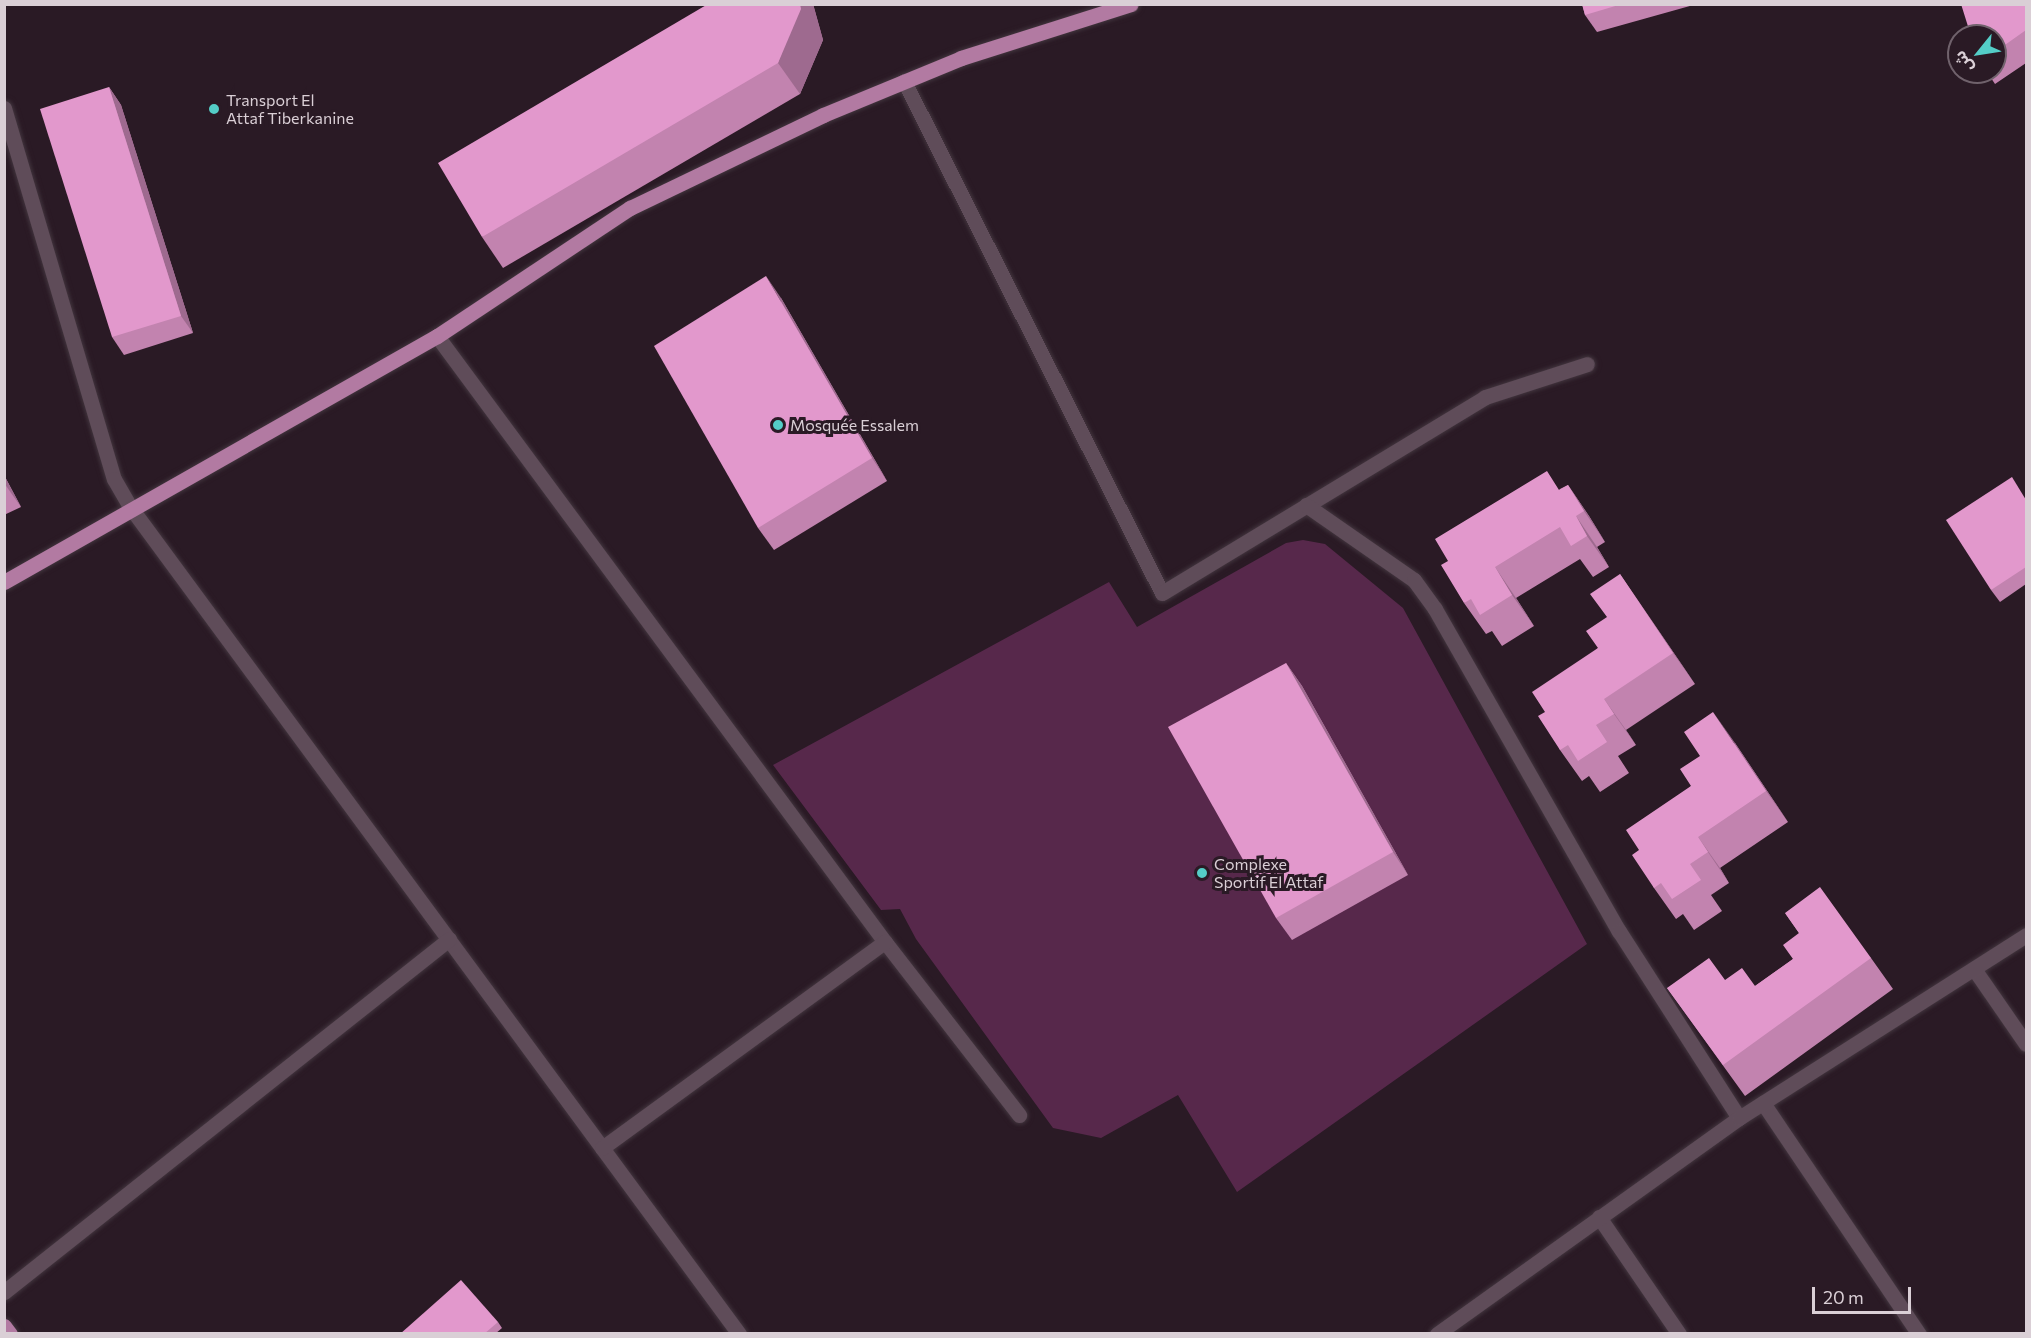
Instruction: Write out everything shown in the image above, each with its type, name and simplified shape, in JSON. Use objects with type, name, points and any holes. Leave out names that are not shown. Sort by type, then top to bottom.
[{"type":"main road","points":[[4,582],[436,336],[630,208],[823,115],[904,81],[961,58],[1131,4]]},
{"type":"main road","points":[[4,1326],[10,1334]]},
{"type":"street","points":[[904,81],[1162,593],[1485,397],[1587,364]]},
{"type":"street","points":[[4,108],[114,479],[131,508],[739,1334]]},
{"type":"street","points":[[436,336],[885,942],[1019,1115]]},
{"type":"street","points":[[1306,505],[1388,558],[1414,579],[1428,599],[1619,932],[1739,1118]]},
{"type":"street","points":[[1437,1333],[1739,1118],[2026,935]]},
{"type":"street","points":[[4,1292],[449,939]]},
{"type":"street","points":[[602,1148],[885,942]]},
{"type":"street","points":[[1974,969],[2026,1044]]},
{"type":"street","points":[[1763,1102],[1914,1332]]},
{"type":"street","points":[[1599,1217],[1679,1334]]},
{"type":"shaded area","name":"Complexe Sportif El Attaf","points":[[1303,540],[1325,544],[1403,608],[1587,944],[1237,1192],[1178,1095],[1101,1138],[1053,1128],[916,939],[900,909],[881,910],[773,765],[1109,582],[1137,627],[1286,543]]},
{"type":"building","points":[[708,4],[800,4],[801,9],[778,63],[482,237],[438,163]]},
{"type":"building","points":[[1582,4],[1622,4],[1585,15]]},
{"type":"building","points":[[1961,4],[2026,4],[2026,30],[2007,43],[2007,24],[1967,24]]},
{"type":"building","points":[[109,87],[181,316],[112,337],[40,109]]},
{"type":"building","name":"Mosquée Essalem","points":[[766,276],[872,458],[758,528],[654,346]]},
{"type":"building","points":[[1547,471],[1559,490],[1568,485],[1584,511],[1576,516],[1587,536],[1571,546],[1560,527],[1495,567],[1512,595],[1480,615],[1471,599],[1464,603],[1441,565],[1448,561],[1435,539]]},
{"type":"building","points":[[2012,477],[2026,500],[2026,567],[1991,590],[1946,520]]},
{"type":"building","points":[[1620,574],[1673,653],[1604,699],[1614,714],[1596,725],[1607,742],[1578,761],[1568,745],[1560,750],[1538,716],[1545,712],[1532,692],[1598,648],[1586,631],[1607,617],[1590,594]]},
{"type":"building","points":[[1286,663],[1393,852],[1276,918],[1168,727]]},
{"type":"building","points":[[1713,712],[1766,791],[1698,837],[1708,852],[1690,864],[1701,880],[1672,899],[1661,883],[1654,888],[1632,855],[1639,850],[1626,830],[1691,786],[1680,769],[1700,756],[1684,732]]},
{"type":"building","points":[[1820,887],[1871,958],[1723,1065],[1667,988],[1709,958],[1725,980],[1742,968],[1755,986],[1793,959],[1783,945],[1799,933],[1785,913]]},
{"type":"building","points":[[461,1280],[498,1322],[484,1334],[400,1334]]},
{"type":"place","name":"Transport El Attaf Tiberkanine","points":[[214,109]]},
{"type":"place","name":"Mosquée Essalem","points":[[778,425]]},
{"type":"place","name":"Complexe Sportif El Attaf","points":[[1202,873]]}]
